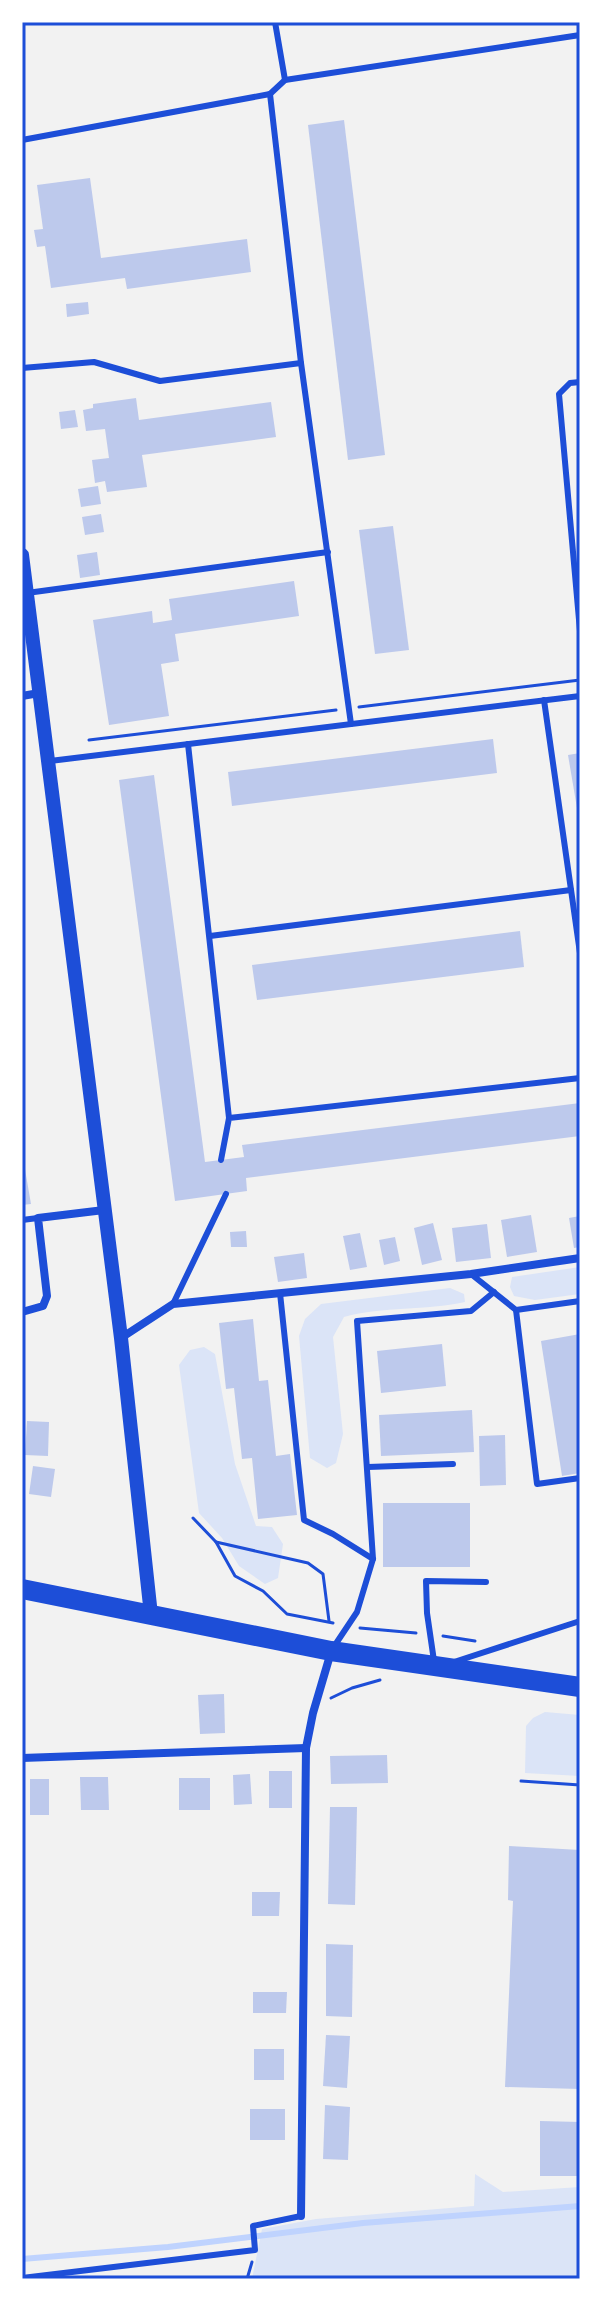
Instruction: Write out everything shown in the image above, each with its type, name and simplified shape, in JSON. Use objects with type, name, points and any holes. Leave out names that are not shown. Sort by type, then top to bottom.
[{"type":"highway","points":[[22,1589],[331,1651],[580,1687]]},
{"type":"street","points":[[22,555],[121,1338],[151,1615]]},
{"type":"street","points":[[22,696],[39,693]]},
{"type":"street","points":[[22,1312],[43,1306],[47,1296],[38,1218],[104,1210]]},
{"type":"street","points":[[121,1338],[173,1304],[471,1274],[580,1258]]},
{"type":"street","points":[[301,2216],[306,1748],[331,1651]]},
{"type":"street","points":[[22,1758],[306,1748]]},
{"type":"lane","points":[[275,22],[285,80]]},
{"type":"lane","points":[[22,140],[270,94],[285,80],[580,35]]},
{"type":"lane","points":[[270,94],[301,363],[351,724]]},
{"type":"lane","points":[[22,368],[94,362],[160,381],[301,363]]},
{"type":"lane","points":[[580,382],[570,383],[559,394],[580,631]]},
{"type":"lane","points":[[27,593],[328,552]]},
{"type":"lane","points":[[46,762],[580,696]]},
{"type":"lane","points":[[544,700],[580,953]]},
{"type":"lane","points":[[188,744],[229,1118],[221,1160]]},
{"type":"lane","points":[[210,936],[571,890]]},
{"type":"lane","points":[[229,1118],[580,1078]]},
{"type":"lane","points":[[173,1304],[226,1194]]},
{"type":"lane","points":[[22,1220],[38,1218]]},
{"type":"lane","points":[[471,1274],[516,1310],[537,1484],[580,1478]]},
{"type":"lane","points":[[331,1651],[357,1612],[373,1559],[357,1321],[471,1311],[494,1292]]},
{"type":"lane","points":[[280,1293],[304,1520],[373,1559]]},
{"type":"lane","points":[[516,1310],[580,1301]]},
{"type":"lane","points":[[368,1467],[453,1464]]},
{"type":"lane","points":[[486,1582],[426,1581],[435,1668],[580,1621]]},
{"type":"lane","points":[[22,2278],[255,2250],[253,2226],[301,2216]]},
{"type":"path","points":[[193,1518],[216,1542],[235,1576],[263,1591],[287,1614],[347,1627],[417,1633]]},
{"type":"path","points":[[216,1542],[308,1563],[323,1574],[329,1622]]},
{"type":"path","points":[[432,1635],[475,1641]]},
{"type":"path","points":[[313,1713],[328,1700],[352,1688],[382,1679]]},
{"type":"path","points":[[521,1781],[580,1785]]},
{"type":"shaded area","points":[[580,1267],[580,1294],[535,1300],[514,1296],[510,1287],[512,1277]]},
{"type":"shaded area","points":[[450,1288],[464,1294],[465,1302],[344,1317],[333,1337],[343,1434],[336,1463],[327,1468],[310,1458],[299,1336],[305,1319],[321,1304]]},
{"type":"shaded area","points":[[204,1347],[215,1354],[235,1464],[256,1526],[272,1527],[283,1544],[278,1578],[265,1584],[239,1566],[222,1538],[199,1513],[179,1365],[190,1350]]},
{"type":"shaded area","points":[[545,1712],[580,1715],[580,1776],[525,1773],[526,1726]]},
{"type":"shaded area","points":[[475,2174],[503,2192],[580,2187],[580,2279],[252,2279],[262,2229],[316,2219],[474,2206]]},
{"type":"building","points":[[344,120],[385,455],[348,460],[308,125]]},
{"type":"building","points":[[90,178],[101,258],[247,239],[251,272],[127,289],[125,278],[51,288],[45,246],[37,247],[34,230],[43,229],[37,185]]},
{"type":"building","points":[[88,302],[89,314],[67,317],[66,304]]},
{"type":"building","points":[[136,398],[139,420],[271,402],[276,437],[142,455],[147,487],[107,492],[105,481],[95,483],[92,460],[109,458],[105,429],[86,431],[83,410],[93,408],[93,404]]},
{"type":"building","points":[[75,410],[78,427],[61,429],[59,412]]},
{"type":"building","points":[[98,486],[101,504],[81,507],[78,489]]},
{"type":"building","points":[[101,514],[104,532],[85,535],[82,517]]},
{"type":"building","points":[[393,526],[409,650],[375,654],[359,530]]},
{"type":"building","points":[[97,552],[100,575],[80,578],[77,555]]},
{"type":"building","points":[[294,581],[299,616],[175,634],[179,661],[161,664],[169,716],[109,725],[93,620],[152,611],[153,623],[172,620],[169,599]]},
{"type":"building","points":[[493,739],[497,773],[232,806],[228,772]]},
{"type":"building","points":[[580,753],[580,814],[578,814],[568,755]]},
{"type":"building","points":[[154,775],[205,1162],[244,1157],[242,1145],[580,1103],[580,1136],[246,1178],[247,1191],[175,1201],[119,780]]},
{"type":"building","points":[[520,931],[524,967],[257,1000],[252,965]]},
{"type":"building","points":[[22,1152],[31,1204],[22,1205]]},
{"type":"building","points":[[531,1215],[537,1252],[507,1257],[501,1220]]},
{"type":"building","points":[[580,1216],[580,1247],[574,1248],[569,1218]]},
{"type":"building","points":[[433,1223],[442,1260],[422,1265],[414,1228]]},
{"type":"building","points":[[487,1224],[491,1258],[456,1262],[452,1228]]},
{"type":"building","points":[[246,1231],[247,1247],[231,1247],[230,1232]]},
{"type":"building","points":[[360,1233],[367,1267],[350,1270],[343,1236]]},
{"type":"building","points":[[395,1237],[400,1261],[384,1265],[379,1240]]},
{"type":"building","points":[[304,1253],[307,1278],[278,1282],[274,1257]]},
{"type":"building","points":[[253,1319],[259,1381],[268,1380],[276,1456],[290,1454],[297,1515],[258,1519],[252,1458],[242,1459],[234,1388],[226,1389],[219,1323]]},
{"type":"building","points":[[580,1334],[580,1473],[562,1476],[541,1341]]},
{"type":"building","points":[[442,1344],[446,1386],[381,1393],[377,1351]]},
{"type":"building","points":[[472,1410],[474,1452],[381,1456],[379,1415]]},
{"type":"building","points":[[27,1421],[49,1422],[48,1456],[25,1455]]},
{"type":"building","points":[[505,1435],[506,1485],[480,1486],[479,1436]]},
{"type":"building","points":[[33,1466],[55,1469],[51,1497],[29,1494]]},
{"type":"building","points":[[383,1503],[470,1503],[470,1567],[383,1567]]},
{"type":"building","points":[[224,1694],[225,1733],[200,1734],[198,1695]]},
{"type":"building","points":[[387,1755],[388,1783],[331,1784],[330,1756]]},
{"type":"building","points":[[269,1771],[292,1771],[292,1808],[269,1808]]},
{"type":"building","points":[[250,1774],[252,1804],[234,1805],[233,1775]]},
{"type":"building","points":[[80,1777],[108,1777],[109,1810],[81,1810]]},
{"type":"building","points":[[179,1778],[210,1778],[210,1810],[179,1810]]},
{"type":"building","points":[[30,1779],[49,1779],[49,1815],[30,1815]]},
{"type":"building","points":[[330,1807],[357,1807],[355,1905],[328,1904]]},
{"type":"building","points":[[509,1846],[580,1850],[580,2089],[505,2087],[513,1901],[508,1900]]},
{"type":"building","points":[[252,1892],[280,1892],[279,1916],[252,1916]]},
{"type":"building","points":[[326,1944],[353,1945],[352,2017],[326,2016]]},
{"type":"building","points":[[253,1992],[287,1992],[286,2013],[253,2013]]},
{"type":"building","points":[[326,2035],[350,2036],[347,2088],[323,2086]]},
{"type":"building","points":[[254,2049],[284,2049],[284,2080],[254,2080]]},
{"type":"building","points":[[325,2105],[350,2107],[348,2160],[323,2159]]},
{"type":"building","points":[[250,2109],[285,2109],[285,2140],[250,2140]]},
{"type":"building","points":[[540,2121],[580,2122],[580,2176],[540,2176]]},
{"type":"waterway","points":[[22,2259],[168,2247],[363,2223],[580,2206]]}]
